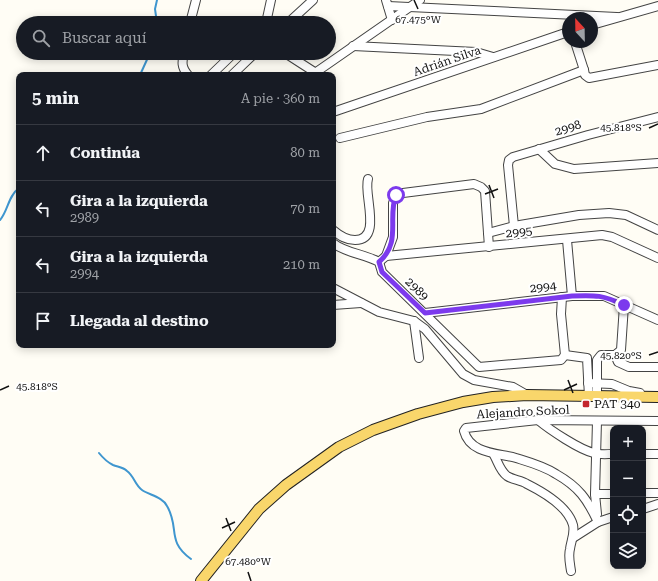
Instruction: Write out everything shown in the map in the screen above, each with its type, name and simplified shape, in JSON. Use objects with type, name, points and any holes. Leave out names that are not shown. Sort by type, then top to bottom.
[{"type":"main road","points":[[201,581],[259,509],[308,467],[338,447],[373,430],[418,414],[463,402],[493,397],[527,395],[593,397],[657,396]]},
{"type":"street","points":[[192,16],[196,0]]},
{"type":"street","points":[[268,16],[271,0]]},
{"type":"street","points":[[296,16],[313,0]]},
{"type":"street","points":[[336,59],[420,0]]},
{"type":"street","points":[[392,20],[387,3],[411,7],[617,17]]},
{"type":"street","points":[[598,23],[658,6]]},
{"type":"street","name":"Adrián Silva","points":[[336,111],[562,34]]},
{"type":"street","points":[[354,46],[476,52],[493,57]]},
{"type":"street","points":[[577,48],[585,75],[589,78],[658,65]]},
{"type":"street","points":[[184,60],[183,68],[186,72]]},
{"type":"street","points":[[214,72],[227,60]]},
{"type":"street","points":[[235,72],[248,60]]},
{"type":"street","points":[[295,60],[311,72]]},
{"type":"street","points":[[317,72],[334,60]]},
{"type":"street","points":[[340,138],[427,117],[481,109],[584,70]]},
{"type":"street","name":"2998","points":[[514,226],[508,165],[509,160],[513,157],[588,134],[658,117]]},
{"type":"street","points":[[539,149],[555,164],[574,169],[658,163]]},
{"type":"street","points":[[336,233],[342,238],[358,240],[365,236],[370,230],[372,218],[365,186],[368,179]]},
{"type":"street","points":[[336,245],[339,248],[367,255],[379,262],[386,256],[393,237],[393,202],[396,195],[403,192],[474,184],[481,186],[486,191],[489,247]]},
{"type":"street","name":"2995","points":[[488,233],[514,226],[579,215],[610,212],[626,215],[658,230]]},
{"type":"street","name":"2995","points":[[386,256],[567,240],[602,235],[612,237],[658,258]]},
{"type":"street","points":[[350,240],[347,246],[350,251]]},
{"type":"street","points":[[567,240],[572,296]]},
{"type":"street","name":"2989","points":[[379,262],[382,272],[479,367],[561,360],[566,355]]},
{"type":"street","points":[[336,290],[379,312],[412,320],[425,329],[463,374],[474,380],[513,387],[527,395]]},
{"type":"street","name":"2994","points":[[425,313],[572,296],[604,296],[658,320]]},
{"type":"street","points":[[562,297],[561,314],[566,355],[587,358],[588,383],[593,397]]},
{"type":"street","points":[[336,305],[362,303]]},
{"type":"street","points":[[593,397],[597,383],[596,365],[599,357],[601,355],[615,355],[621,350],[624,305]]},
{"type":"street","points":[[412,320],[420,358]]},
{"type":"street","points":[[615,355],[618,362],[629,367],[658,367]]},
{"type":"street","points":[[588,383],[612,384],[629,391],[657,396]]},
{"type":"street","points":[[538,420],[547,428],[587,451],[596,454],[610,454]]},
{"type":"street","name":"Alejandro Sokol","points":[[494,455],[473,445],[465,437],[464,431],[466,428],[538,420],[658,421]]},
{"type":"street","points":[[597,421],[595,494],[598,522]]},
{"type":"street","points":[[646,454],[658,454]]},
{"type":"street","points":[[494,455],[514,458],[556,473],[588,500],[598,522]]},
{"type":"street","points":[[494,455],[502,471],[507,475],[526,483],[562,507],[573,525],[573,538],[569,550],[571,571]]},
{"type":"street","points":[[646,493],[658,493]]},
{"type":"street","points":[[595,494],[610,494]]},
{"type":"street","points":[[646,507],[658,504]]},
{"type":"street","points":[[573,538],[598,522],[610,518]]},
{"type":"waterway","points":[[156,16],[155,9],[157,0]]},
{"type":"waterway","points":[[141,72],[147,60]]},
{"type":"waterway","points":[[0,220],[16,190]]},
{"type":"waterway","points":[[99,453],[109,463],[127,471],[142,490],[159,498],[165,503],[171,514],[176,540],[183,552],[191,559]]},
{"type":"place","name":"PAT 340","points":[[586,404]]},
{"type":"route","points":[[396,195],[393,202],[393,237],[386,256],[379,262],[382,272],[425,313],[572,296],[595,295],[604,296],[624,305]]}]
